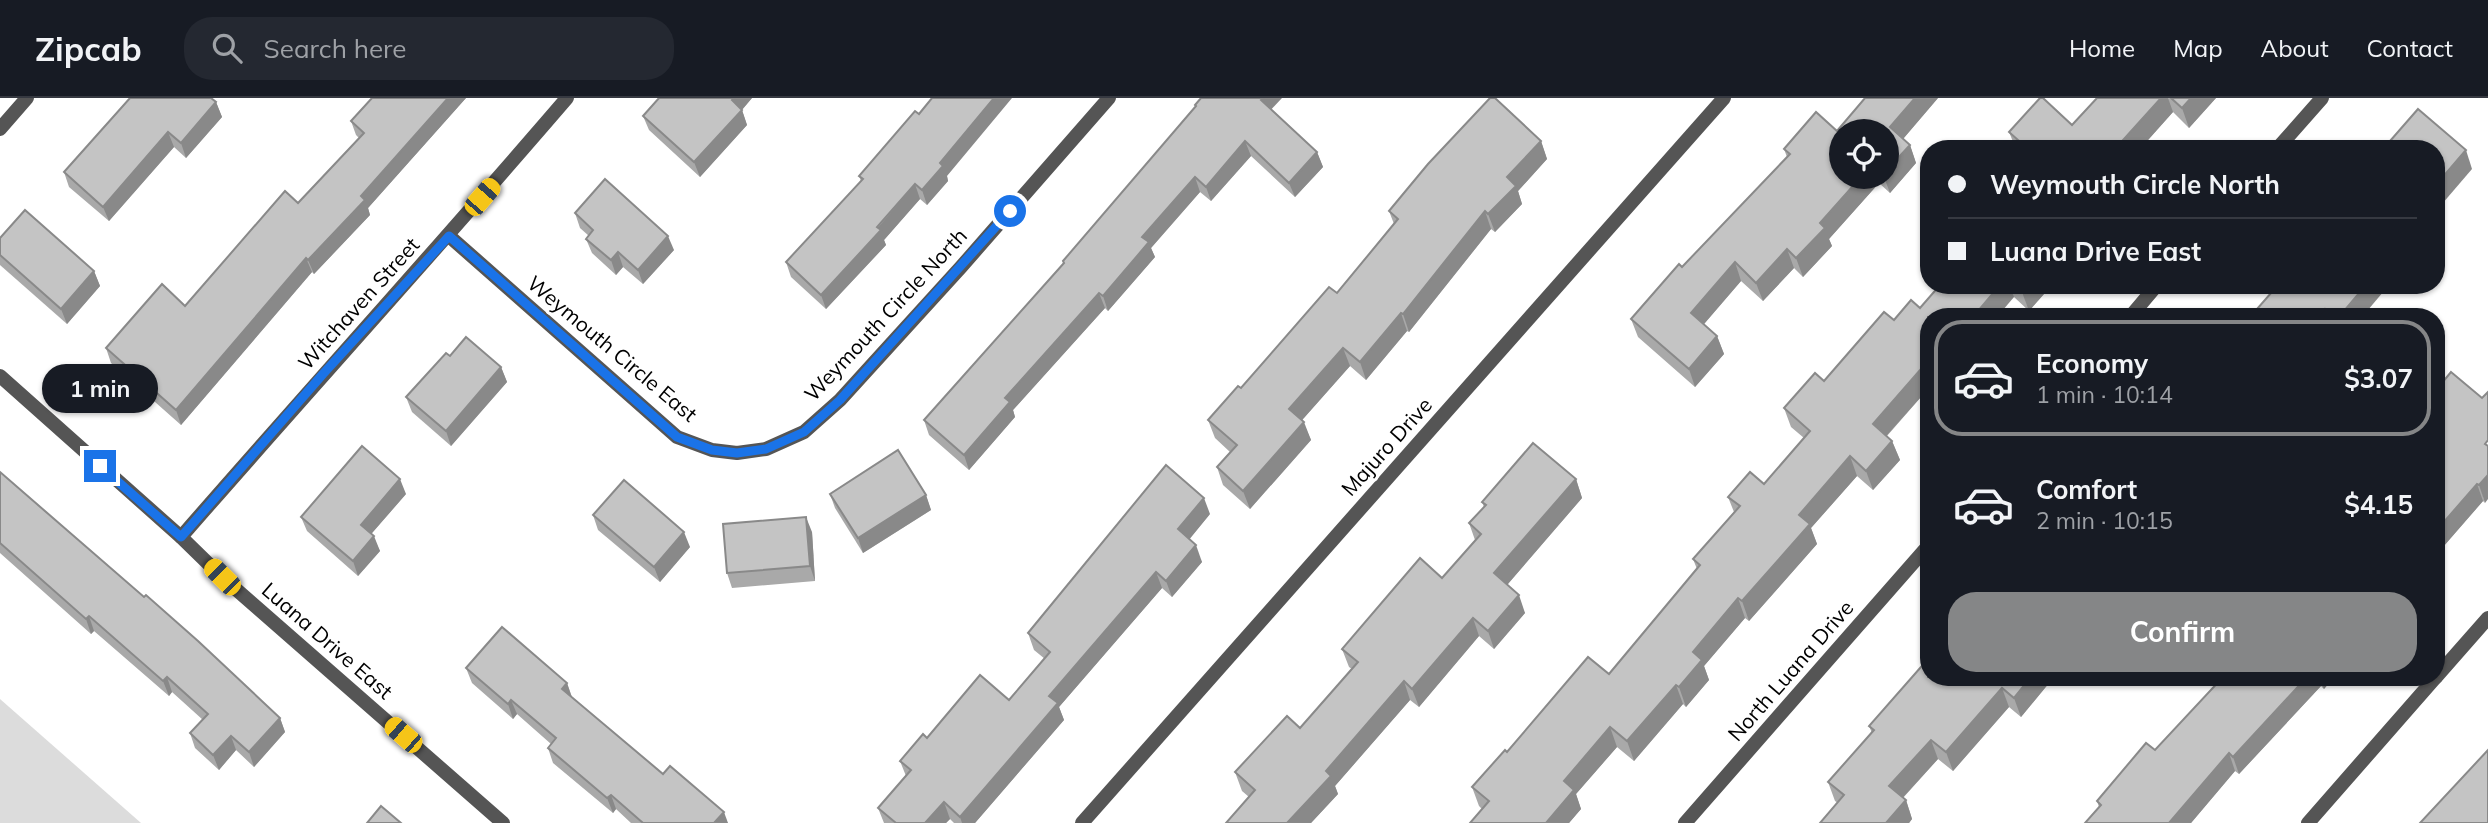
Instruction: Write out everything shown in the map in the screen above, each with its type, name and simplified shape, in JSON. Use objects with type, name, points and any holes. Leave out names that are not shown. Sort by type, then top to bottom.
[{"type":"street","points":[[0,129],[27,98]]},
{"type":"street","name":"Witchaven Street","points":[[181,537],[323,374],[449,236],[567,98]]},
{"type":"street","name":"Weymouth Circle North","points":[[804,432],[840,400],[1109,98]]},
{"type":"street","name":"Majuro Drive","points":[[1082,823],[1724,98]]},
{"type":"street","points":[[2285,140],[2322,98]]},
{"type":"street","name":"Weymouth Circle East","points":[[449,236],[677,437],[712,450],[737,453],[766,449],[804,432]]},
{"type":"street","points":[[2138,308],[2149,294]]},
{"type":"street","name":"Luana Drive East","points":[[0,376],[181,537],[222,577],[503,823]]},
{"type":"street","name":"North Luana Drive","points":[[1685,823],[1920,555]]},
{"type":"street","points":[[2445,667],[2488,618]]},
{"type":"street","points":[[2308,823],[2428,686]]},
{"type":"shaded area","points":[[0,699],[141,823],[0,823]]},
{"type":"building","points":[[130,98],[211,98],[216,102],[181,143],[168,132],[103,207],[64,172]]},
{"type":"building","points":[[372,98],[448,98],[361,196],[365,200],[308,260],[306,258],[176,410],[106,348],[162,284],[185,306],[285,191],[298,203],[364,133],[351,121]]},
{"type":"building","points":[[659,98],[734,98],[732,100],[742,110],[694,162],[643,116]]},
{"type":"building","points":[[932,98],[994,98],[940,163],[943,166],[922,190],[915,184],[877,227],[881,230],[821,295],[786,262],[863,179],[859,176],[915,111],[919,114]]},
{"type":"building","points":[[1201,98],[1263,98],[1261,100],[1317,152],[1289,183],[1245,141],[1206,187],[1195,177],[1142,237],[1149,242],[1103,296],[1099,293],[1005,398],[1010,402],[964,455],[924,420],[1064,263]]},
{"type":"building","points":[[1490,98],[1495,98],[1541,141],[1507,177],[1516,186],[1488,214],[1485,211],[1403,314],[1401,313],[1360,362],[1343,348],[1289,409],[1304,422],[1243,491],[1217,467],[1237,445],[1208,420],[1238,386],[1241,388],[1329,287],[1337,293],[1398,219],[1389,211],[1428,164]]},
{"type":"building","points":[[1865,98],[1915,98],[1897,119],[1847,119]]},
{"type":"building","points":[[2040,98],[2072,125],[2097,98],[2161,98],[2123,140],[2018,140],[2009,132]]},
{"type":"building","points":[[2171,98],[2191,98],[2182,108]]},
{"type":"building","points":[[2418,109],[2466,150],[2445,174],[2445,140],[2391,140]]},
{"type":"building","points":[[1816,112],[1829,124],[1829,189],[1850,189],[1820,223],[1825,228],[1796,258],[1787,249],[1756,283],[1735,262],[1691,313],[1717,336],[1689,369],[1631,319],[1679,264],[1682,267],[1790,154],[1784,149]]},
{"type":"building","points":[[1899,135],[1910,145],[1899,157]]},
{"type":"building","points":[[605,179],[668,236],[638,270],[618,252],[611,260],[586,239],[593,230],[575,213]]},
{"type":"building","points":[[25,210],[94,271],[61,309],[0,255],[0,238]]},
{"type":"building","points":[[1932,294],[1992,294],[1981,308],[1920,308]]},
{"type":"building","points":[[2270,294],[2358,294],[2347,308],[2258,308]]},
{"type":"building","points":[[1911,300],[1920,308],[1920,370],[1873,424],[1892,441],[1866,471],[1850,456],[1799,515],[1810,524],[1742,601],[1738,598],[1693,652],[1702,660],[1627,741],[1610,727],[1564,781],[1574,790],[1546,823],[1470,823],[1489,801],[1472,787],[1505,750],[1507,752],[1588,657],[1609,674],[1700,565],[1693,559],[1740,506],[1728,497],[1750,472],[1764,484],[1810,431],[1784,408],[1815,373],[1824,381],[1884,312],[1894,320]]},
{"type":"building","points":[[466,337],[501,367],[446,431],[406,397],[446,353],[450,356]]},
{"type":"building","points":[[2451,372],[2482,398],[2488,392],[2488,440],[2485,444],[2488,446],[2488,475],[2445,521],[2445,379]]},
{"type":"building","points":[[1533,443],[1576,479],[1494,573],[1519,595],[1488,631],[1473,618],[1412,689],[1404,681],[1326,771],[1331,776],[1287,823],[1226,823],[1255,790],[1235,772],[1287,716],[1300,728],[1358,662],[1342,649],[1420,558],[1442,578],[1481,534],[1469,523],[1486,505],[1482,502]]},
{"type":"building","points":[[362,446],[400,479],[361,525],[374,536],[353,561],[301,517]]},
{"type":"building","points":[[898,450],[926,495],[858,538],[830,494]]},
{"type":"building","points":[[1166,465],[1204,498],[1178,529],[1196,545],[1166,581],[1156,572],[1049,696],[1058,703],[960,817],[944,802],[925,823],[896,823],[878,808],[911,770],[900,761],[923,734],[927,738],[980,675],[1009,700],[1050,652],[1028,633]]},
{"type":"building","points":[[0,472],[144,597],[146,595],[280,718],[249,752],[231,736],[213,755],[190,733],[208,714],[167,677],[163,681],[89,616],[86,619],[0,543]]},
{"type":"building","points":[[624,480],[684,532],[654,567],[593,515]]},
{"type":"building","points":[[806,517],[810,566],[727,573],[723,524]]},
{"type":"building","points":[[502,627],[567,683],[562,689],[663,774],[670,766],[724,812],[714,823],[643,823],[611,795],[607,798],[548,748],[556,738],[511,700],[508,704],[466,668]]},
{"type":"building","points":[[1920,668],[1920,686],[2024,686],[2014,698],[2002,688],[1946,752],[1931,740],[1889,786],[1906,800],[1886,823],[1820,823],[1844,795],[1828,782],[1874,730],[1869,726]]},
{"type":"building","points":[[2215,686],[2299,686],[2233,757],[2229,753],[2169,823],[2085,823],[2101,805],[2097,801],[2146,743],[2155,750]]},
{"type":"building","points":[[2488,750],[2488,823],[2420,823]]},
{"type":"building","points":[[381,806],[401,823],[367,823]]},
{"type":"route","points":[[100,466],[181,537],[323,374],[449,236],[677,437],[712,450],[737,453],[766,449],[804,432],[840,400],[1010,211]]}]
